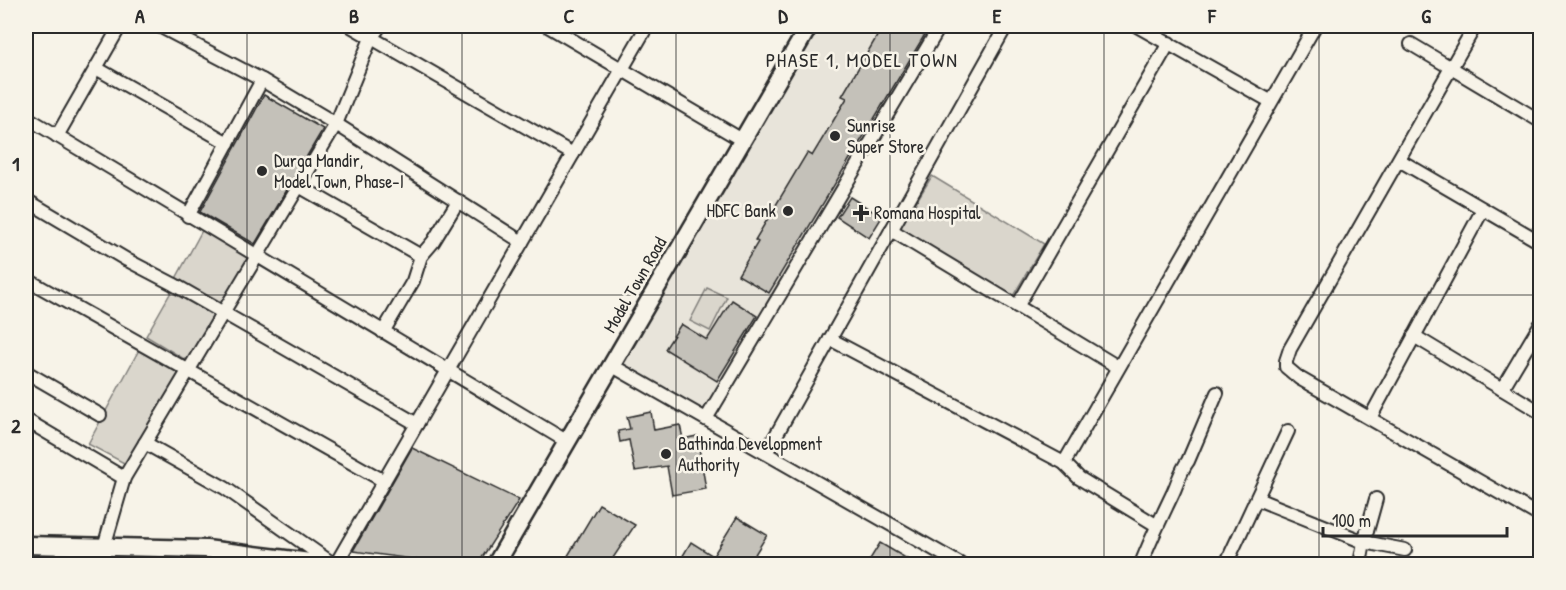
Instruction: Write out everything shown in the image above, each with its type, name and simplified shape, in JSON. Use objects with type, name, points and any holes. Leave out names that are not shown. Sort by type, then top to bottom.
[{"type":"main road","name":"Model Town Road","points":[[496,564],[809,26]]},
{"type":"main road","points":[[26,545],[206,549],[326,564]]},
{"type":"street","points":[[57,136],[120,26]]},
{"type":"street","points":[[159,26],[262,80],[336,124],[522,242]]},
{"type":"street","points":[[351,26],[573,154]]},
{"type":"street","points":[[104,564],[104,547],[123,478],[336,124],[371,38],[380,26]]},
{"type":"street","points":[[548,26],[742,140]]},
{"type":"street","points":[[145,442],[225,488],[335,564],[647,26]]},
{"type":"street","points":[[706,419],[940,26]]},
{"type":"street","points":[[766,453],[1006,26]]},
{"type":"street","points":[[1137,26],[1270,101]]},
{"type":"street","points":[[1064,463],[1270,101],[1316,26]]},
{"type":"street","points":[[1475,26],[1290,349],[1286,367],[1289,372],[1540,516]]},
{"type":"street","points":[[1018,305],[1169,44]]},
{"type":"street","points":[[1411,44],[1540,121]]},
{"type":"street","points":[[96,68],[228,143]]},
{"type":"street","points":[[188,216],[262,80]]},
{"type":"street","points":[[27,121],[57,136],[566,441]]},
{"type":"street","points":[[1399,160],[1540,242]]},
{"type":"street","points":[[299,186],[421,256]]},
{"type":"street","points":[[26,200],[417,424]]},
{"type":"street","points":[[383,332],[413,281],[421,256],[433,242],[458,201]]},
{"type":"street","points":[[1370,418],[1483,209]]},
{"type":"street","points":[[891,230],[1119,367]]},
{"type":"street","points":[[26,279],[384,481]]},
{"type":"street","points":[[1502,389],[1540,325]]},
{"type":"street","points":[[1414,336],[1540,412]]},
{"type":"street","points":[[830,339],[1064,463],[1079,478],[1156,525]]},
{"type":"street","points":[[611,364],[960,564]]},
{"type":"street","points":[[26,372],[100,415]]},
{"type":"street","points":[[1141,564],[1156,525],[1188,461],[1217,393]]},
{"type":"street","points":[[26,420],[123,478]]},
{"type":"street","points":[[1226,564],[1288,431]]},
{"type":"street","points":[[1257,499],[1364,542],[1405,550]]},
{"type":"street","points":[[1360,564],[1376,499]]},
{"type":"shaded area","points":[[809,26],[940,26],[706,419],[611,365]]},
{"type":"shaded area","points":[[932,176],[1044,244],[1013,296],[900,228]]},
{"type":"shaded area","points":[[205,225],[258,254],[222,314],[173,284]]},
{"type":"shaded area","points":[[707,288],[727,297],[710,331],[690,321]]},
{"type":"shaded area","points":[[171,292],[216,316],[189,362],[146,336]]},
{"type":"shaded area","points":[[140,348],[183,372],[126,464],[88,444]]},
{"type":"building","points":[[883,26],[930,26],[769,293],[738,275],[758,242],[755,240],[807,153],[812,156],[847,98],[842,96]]},
{"type":"building","name":"Durga Mandir, Model Town, Phase-I","points":[[264,95],[323,129],[255,244],[200,212]]},
{"type":"building","points":[[850,197],[882,217],[869,238],[837,217]]},
{"type":"building","points":[[732,300],[757,316],[717,381],[665,349],[681,324],[707,340]]},
{"type":"building","name":"Bathinda Development Authority","points":[[651,412],[654,430],[680,425],[683,439],[697,436],[706,489],[672,495],[667,466],[635,471],[629,440],[620,442],[618,431],[630,429],[627,417]]},
{"type":"building","points":[[412,448],[519,500],[478,564],[449,564],[353,551]]},
{"type":"building","points":[[599,504],[635,525],[609,564],[563,564]]},
{"type":"building","points":[[737,517],[767,535],[749,564],[678,564],[691,542],[713,556]]},
{"type":"building","points":[[880,543],[916,564],[867,564]]},
{"type":"place","name":"Sunrise Super Store","points":[[835,136]]},
{"type":"place","name":"Durga Mandir, Model Town, Phase-I","points":[[262,171]]},
{"type":"place","name":"HDFC Bank","points":[[788,211]]},
{"type":"place","name":"Romana Hospital","points":[[861,213]]},
{"type":"place","name":"Bathinda Development Authority","points":[[666,454]]},
{"type":"district","name":"PHASE 1, MODEL TOWN","points":[[862,60]]}]
